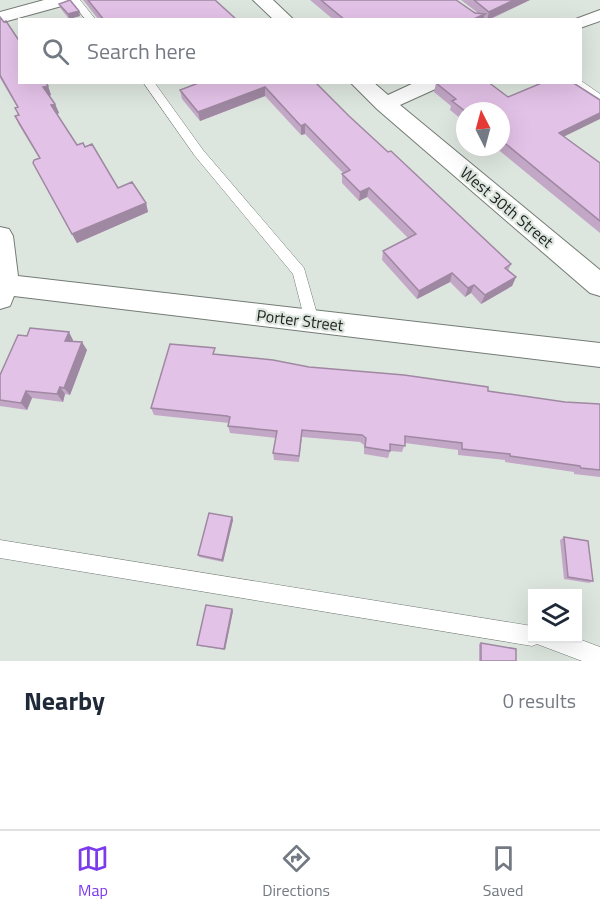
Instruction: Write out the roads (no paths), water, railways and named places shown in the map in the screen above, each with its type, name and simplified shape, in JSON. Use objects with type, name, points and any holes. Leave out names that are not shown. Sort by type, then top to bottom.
[{"type":"street","points":[[0,18],[63,0]]},
{"type":"street","points":[[262,0],[283,18]]},
{"type":"street","points":[[582,22],[600,15]]},
{"type":"street","name":"West 30th Street","points":[[362,84],[600,285]]},
{"type":"street","points":[[384,104],[430,84]]},
{"type":"street","points":[[0,236],[2,289]]},
{"type":"street","name":"Porter Street","points":[[2,289],[312,321],[600,355]]},
{"type":"lane","points":[[75,0],[90,18]]},
{"type":"lane","points":[[149,84],[199,153],[299,272],[312,321]]},
{"type":"lane","points":[[579,84],[600,99]]},
{"type":"lane","points":[[0,549],[528,635]]},
{"type":"lane","points":[[557,643],[600,657]]}]
